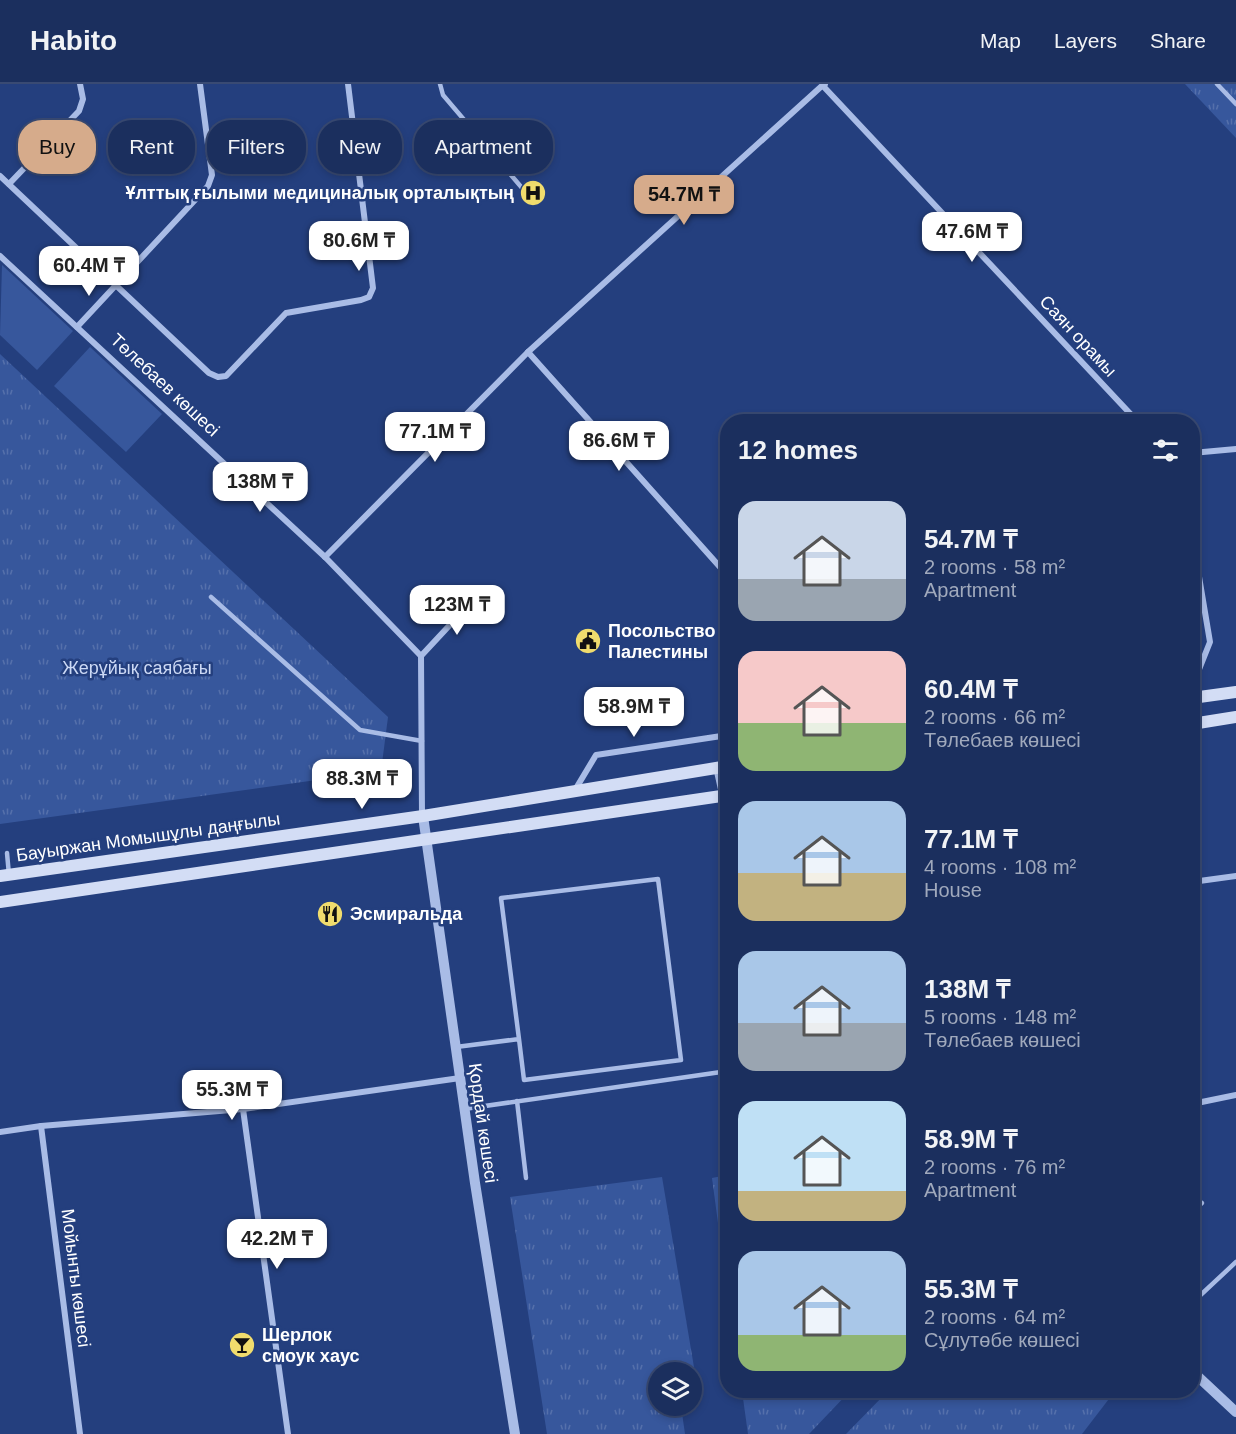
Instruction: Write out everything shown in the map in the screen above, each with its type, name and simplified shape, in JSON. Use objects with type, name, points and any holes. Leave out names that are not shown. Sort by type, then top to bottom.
[{"type":"main road","points":[[1200,697],[1236,692]]},
{"type":"main road","points":[[1200,723],[1236,717]]},
{"type":"main road","name":"Бауыржан Момышұлы даңғылы","points":[[5,875],[423,816],[720,767]]},
{"type":"main road","points":[[0,902],[720,796]]},
{"type":"street","points":[[9,184],[79,111],[82,99],[80,84]]},
{"type":"street","points":[[77,327],[208,186],[212,175],[200,84]]},
{"type":"street","points":[[0,176],[117,283],[209,373],[218,377],[226,376],[286,313],[369,297],[373,288],[348,84]]},
{"type":"street","points":[[325,557],[528,352],[824,85]]},
{"type":"street","name":"Саян орамы","points":[[824,85],[1130,414]]},
{"type":"street","name":"Төлебаев көшесі","points":[[0,256],[325,557],[421,656]]},
{"type":"street","points":[[528,352],[720,567]]},
{"type":"street","points":[[1200,452],[1236,449]]},
{"type":"street","points":[[1200,583],[1210,642],[1200,667]]},
{"type":"street","points":[[423,816],[421,656],[474,599]]},
{"type":"street","points":[[574,791],[596,755],[720,736]]},
{"type":"street","name":"Қордай көшесі","points":[[423,816],[464,1109],[515,1434]]},
{"type":"street","points":[[1200,881],[1236,876]]},
{"type":"street","points":[[0,1132],[41,1126],[243,1108],[460,1078]]},
{"type":"street","points":[[1200,1102],[1236,1095]]},
{"type":"street","points":[[243,1108],[288,1434]]},
{"type":"street","name":"Мойынты көшесі","points":[[41,1126],[80,1434]]},
{"type":"street","points":[[1200,1378],[1236,1412]]},
{"type":"lane","points":[[440,84],[443,95],[534,202]]},
{"type":"lane","points":[[1217,84],[1236,104]]},
{"type":"lane","points":[[211,597],[360,730],[422,741]]},
{"type":"lane","points":[[5,875],[7,853]]},
{"type":"lane","points":[[658,879],[681,1060],[524,1080],[519,1039],[501,898],[658,879]]},
{"type":"lane","points":[[456,1047],[519,1039]]},
{"type":"lane","points":[[464,1109],[720,1072]]},
{"type":"lane","points":[[518,1101],[526,1178]]},
{"type":"lane","points":[[1200,1296],[1236,1262]]},
{"type":"green space","points":[[1185,84],[1236,84],[1236,138]]},
{"type":"green space","points":[[2,265],[73,331],[37,370],[0,335]]},
{"type":"green space","points":[[90,347],[162,414],[126,452],[54,386]]},
{"type":"green space","name":"Жерұйық саябағы","points":[[0,354],[388,717],[381,771],[0,824]]},
{"type":"green space","points":[[720,1176],[720,1238],[712,1178]]},
{"type":"green space","points":[[662,1177],[693,1362],[648,1362],[648,1416],[682,1416],[685,1434],[547,1434],[510,1197]]},
{"type":"green space","points":[[743,1398],[843,1398],[809,1434],[748,1434]]},
{"type":"green space","points":[[881,1398],[1110,1398],[1082,1434],[846,1434]]},
{"type":"place","name":"Ұлттық ғылыми медициналық орталықтың","points":[[533,193]]},
{"type":"place","name":"Посольство Палестины","points":[[588,641]]},
{"type":"place","name":"Эсмиральда","points":[[330,914]]},
{"type":"place","name":"Шерлок смоук хаус","points":[[242,1345]]}]
